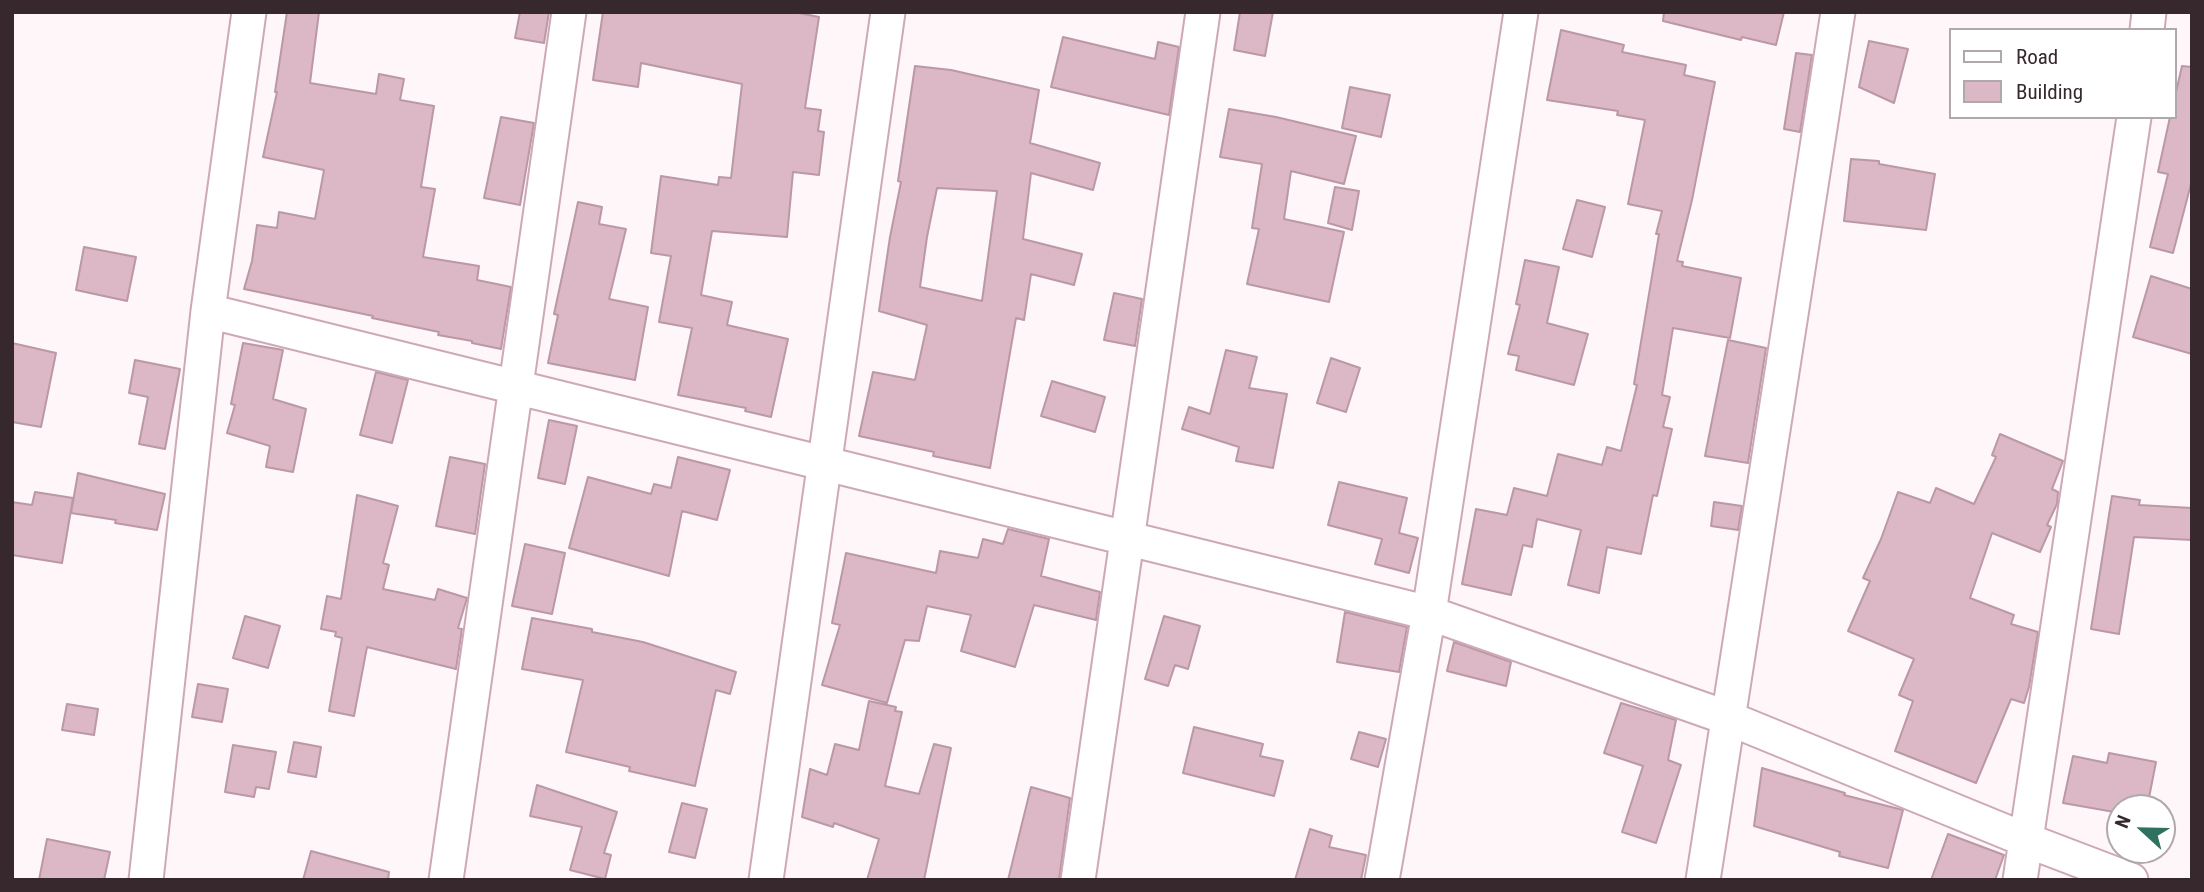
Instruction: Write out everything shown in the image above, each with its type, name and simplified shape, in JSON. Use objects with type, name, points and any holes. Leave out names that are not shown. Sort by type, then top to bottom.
[{"type":"street","points":[[146,880],[208,311],[249,12]]},
{"type":"street","points":[[446,880],[569,12]]},
{"type":"street","points":[[766,880],[888,12]]},
{"type":"street","points":[[1079,880],[1203,12]]},
{"type":"street","points":[[1382,880],[1429,613],[1521,12]]},
{"type":"street","points":[[1703,880],[1838,12]]},
{"type":"street","points":[[2020,880],[2134,119]]},
{"type":"street","points":[[208,311],[1429,613],[1728,718],[2131,880]]},
{"type":"building","points":[[287,12],[319,12],[310,83],[376,94],[379,74],[404,79],[400,100],[434,106],[421,187],[435,189],[423,257],[479,266],[477,280],[511,287],[501,349],[372,318],[373,316],[244,289],[252,261],[257,225],[277,228],[279,212],[315,219],[324,170],[263,157],[277,92]]},
{"type":"building","points":[[520,12],[549,12],[544,43],[515,38]]},
{"type":"building","points":[[603,12],[794,12],[819,17],[805,108],[821,110],[818,131],[824,132],[819,175],[793,172],[787,237],[712,231],[701,295],[732,302],[727,325],[788,339],[771,417],[745,411],[746,408],[678,395],[692,328],[659,322],[671,256],[651,253],[661,176],[718,185],[719,177],[731,178],[742,84],[641,63],[638,87],[593,80]]},
{"type":"building","points":[[1240,12],[1273,12],[1265,56],[1234,50]]},
{"type":"building","points":[[1664,12],[1784,12],[1776,45],[1742,37],[1741,40],[1663,21]]},
{"type":"building","points":[[1561,30],[1624,45],[1622,52],[1686,65],[1684,75],[1715,82],[1677,261],[1683,262],[1682,266],[1741,278],[1730,338],[1673,328],[1662,395],[1670,397],[1663,427],[1672,429],[1657,496],[1653,495],[1641,554],[1607,547],[1599,593],[1568,585],[1581,530],[1537,519],[1532,547],[1523,545],[1511,595],[1462,584],[1476,509],[1507,515],[1514,488],[1547,496],[1558,454],[1602,465],[1607,447],[1621,451],[1637,385],[1634,384],[1659,234],[1656,234],[1662,211],[1628,204],[1645,120],[1617,115],[1618,111],[1547,100]]},
{"type":"building","points":[[1063,37],[1155,59],[1158,42],[1179,47],[1169,115],[1051,87]]},
{"type":"building","points":[[1869,41],[1908,49],[1894,103],[1859,87]]},
{"type":"building","points":[[1796,53],[1812,55],[1800,132],[1784,129]]},
{"type":"building","points":[[915,66],[951,70],[1039,90],[1030,143],[1100,163],[1093,190],[1031,173],[1023,239],[1082,254],[1074,285],[1031,274],[1024,320],[1016,318],[990,468],[933,456],[934,452],[859,436],[873,372],[915,380],[927,325],[879,311],[901,182],[898,181]],"holes":[[[937,188],[997,191],[982,301],[920,287]]]},
{"type":"building","points":[[2182,66],[2192,67],[2192,180],[2173,253],[2150,247],[2168,174],[2158,172],[2170,119],[2176,119],[2176,92]]},
{"type":"building","points":[[1350,87],[1390,95],[1381,137],[1342,128]]},
{"type":"building","points":[[1229,109],[1356,136],[1344,184],[1291,171],[1284,219],[1344,232],[1329,302],[1247,284],[1259,229],[1252,228],[1262,164],[1220,157]]},
{"type":"building","points":[[501,117],[534,123],[520,205],[484,198]]},
{"type":"building","points":[[1851,159],[1879,161],[1879,164],[1935,174],[1926,230],[1844,221]]},
{"type":"building","points":[[1335,187],[1359,191],[1352,230],[1328,223]]},
{"type":"building","points":[[1577,200],[1605,207],[1592,257],[1563,249]]},
{"type":"building","points":[[578,202],[602,207],[599,224],[626,229],[609,299],[648,307],[635,380],[548,363],[558,315],[554,314]]},
{"type":"building","points":[[84,247],[136,257],[127,301],[76,290]]},
{"type":"building","points":[[1525,260],[1559,267],[1547,323],[1588,334],[1574,385],[1516,370],[1519,356],[1508,354],[1520,305],[1516,304]]},
{"type":"building","points":[[2151,276],[2192,289],[2192,354],[2133,337]]},
{"type":"building","points":[[1114,293],[1142,299],[1135,346],[1104,340]]},
{"type":"building","points":[[1728,340],[1766,348],[1748,463],[1705,456]]},
{"type":"building","points":[[12,343],[56,353],[41,427],[12,422]]},
{"type":"building","points":[[243,343],[283,350],[273,399],[306,409],[293,472],[266,467],[270,446],[227,433],[235,405],[231,404]]},
{"type":"building","points":[[1226,350],[1257,357],[1249,388],[1287,394],[1273,468],[1236,461],[1239,447],[1182,429],[1189,407],[1210,414]]},
{"type":"building","points":[[1331,358],[1360,368],[1346,412],[1317,403]]},
{"type":"building","points":[[135,360],[180,369],[165,449],[139,444],[148,397],[129,393]]},
{"type":"building","points":[[376,372],[408,380],[392,443],[360,435]]},
{"type":"building","points":[[1052,381],[1105,397],[1095,432],[1041,416]]},
{"type":"building","points":[[549,420],[577,426],[565,484],[538,478]]},
{"type":"building","points":[[2000,434],[2063,461],[2052,489],[2058,492],[2057,504],[2047,525],[2051,527],[2040,552],[1992,533],[1970,598],[2014,615],[2011,624],[2038,632],[2024,703],[2011,699],[1976,783],[1895,751],[1913,701],[1899,695],[1914,659],[1848,631],[1870,581],[1863,578],[1898,492],[1930,503],[1936,488],[1974,504],[1996,457],[1992,455]]},
{"type":"building","points":[[450,457],[485,464],[475,534],[436,526]]},
{"type":"building","points":[[678,457],[730,470],[717,520],[682,511],[669,576],[569,548],[588,477],[651,494],[654,484],[671,488]]},
{"type":"building","points":[[78,473],[165,494],[157,530],[71,513]]},
{"type":"building","points":[[1339,482],[1407,498],[1399,533],[1418,538],[1409,573],[1375,564],[1382,539],[1328,525]]},
{"type":"building","points":[[35,492],[73,498],[62,563],[12,555],[12,502],[32,505]]},
{"type":"building","points":[[357,495],[398,506],[383,563],[389,565],[383,589],[435,600],[438,589],[467,598],[458,628],[462,629],[456,669],[367,647],[354,716],[329,711],[342,638],[335,636],[336,632],[321,629],[327,596],[341,599]]},
{"type":"building","points":[[2112,496],[2140,500],[2139,505],[2192,508],[2192,540],[2134,537],[2119,634],[2091,629]]},
{"type":"building","points":[[1714,502],[1742,506],[1738,530],[1711,526]]},
{"type":"building","points":[[1008,529],[1049,539],[1041,576],[1100,592],[1096,620],[1034,605],[1015,667],[961,651],[971,615],[927,606],[919,641],[905,640],[887,703],[822,685],[840,625],[832,623],[846,553],[936,573],[940,551],[978,558],[983,539],[1003,544]]},
{"type":"building","points":[[525,544],[565,553],[552,614],[512,606]]},
{"type":"building","points":[[1345,612],[1407,627],[1399,672],[1337,662]]},
{"type":"building","points":[[245,616],[280,626],[268,668],[233,658]]},
{"type":"building","points":[[1164,616],[1200,626],[1188,669],[1175,665],[1168,686],[1145,679]]},
{"type":"building","points":[[532,618],[643,642],[736,672],[730,694],[716,690],[695,786],[629,771],[630,767],[566,752],[583,680],[522,669]]},
{"type":"building","points":[[1454,642],[1511,662],[1506,686],[1447,671]]},
{"type":"building","points":[[198,684],[228,689],[222,722],[192,717]]},
{"type":"building","points":[[869,701],[896,707],[895,711],[902,712],[885,786],[919,794],[934,744],[951,748],[924,880],[867,880],[879,839],[834,823],[833,827],[802,817],[810,769],[827,775],[835,744],[859,750]]},
{"type":"building","points":[[1621,703],[1676,720],[1668,760],[1681,765],[1656,843],[1622,832],[1643,766],[1604,753]]},
{"type":"building","points":[[67,704],[98,709],[94,735],[62,730]]},
{"type":"building","points":[[1194,727],[1263,744],[1260,756],[1283,761],[1274,796],[1183,773]]},
{"type":"building","points":[[1359,732],[1386,739],[1378,767],[1351,759]]},
{"type":"building","points":[[294,742],[321,747],[316,777],[288,772]]},
{"type":"building","points":[[233,745],[276,752],[269,789],[256,787],[254,797],[225,792]]},
{"type":"building","points":[[2109,753],[2156,762],[2150,794],[2106,794],[2106,811],[2063,803],[2073,756],[2107,763]]},
{"type":"building","points":[[1762,768],[1845,793],[1844,795],[1903,810],[1888,868],[1839,856],[1840,852],[1754,826]]},
{"type":"building","points":[[537,785],[617,812],[604,853],[611,855],[605,879],[570,870],[582,827],[530,816]]},
{"type":"building","points":[[1031,787],[1070,798],[1059,880],[1008,880]]},
{"type":"building","points":[[682,803],[707,809],[695,858],[669,852]]},
{"type":"building","points":[[1310,829],[1332,836],[1329,847],[1366,855],[1361,880],[1295,880]]},
{"type":"building","points":[[1948,834],[2004,855],[1995,880],[1931,880]]},
{"type":"building","points":[[47,839],[110,852],[104,880],[39,880]]},
{"type":"building","points":[[311,851],[389,872],[388,880],[303,880]]}]
